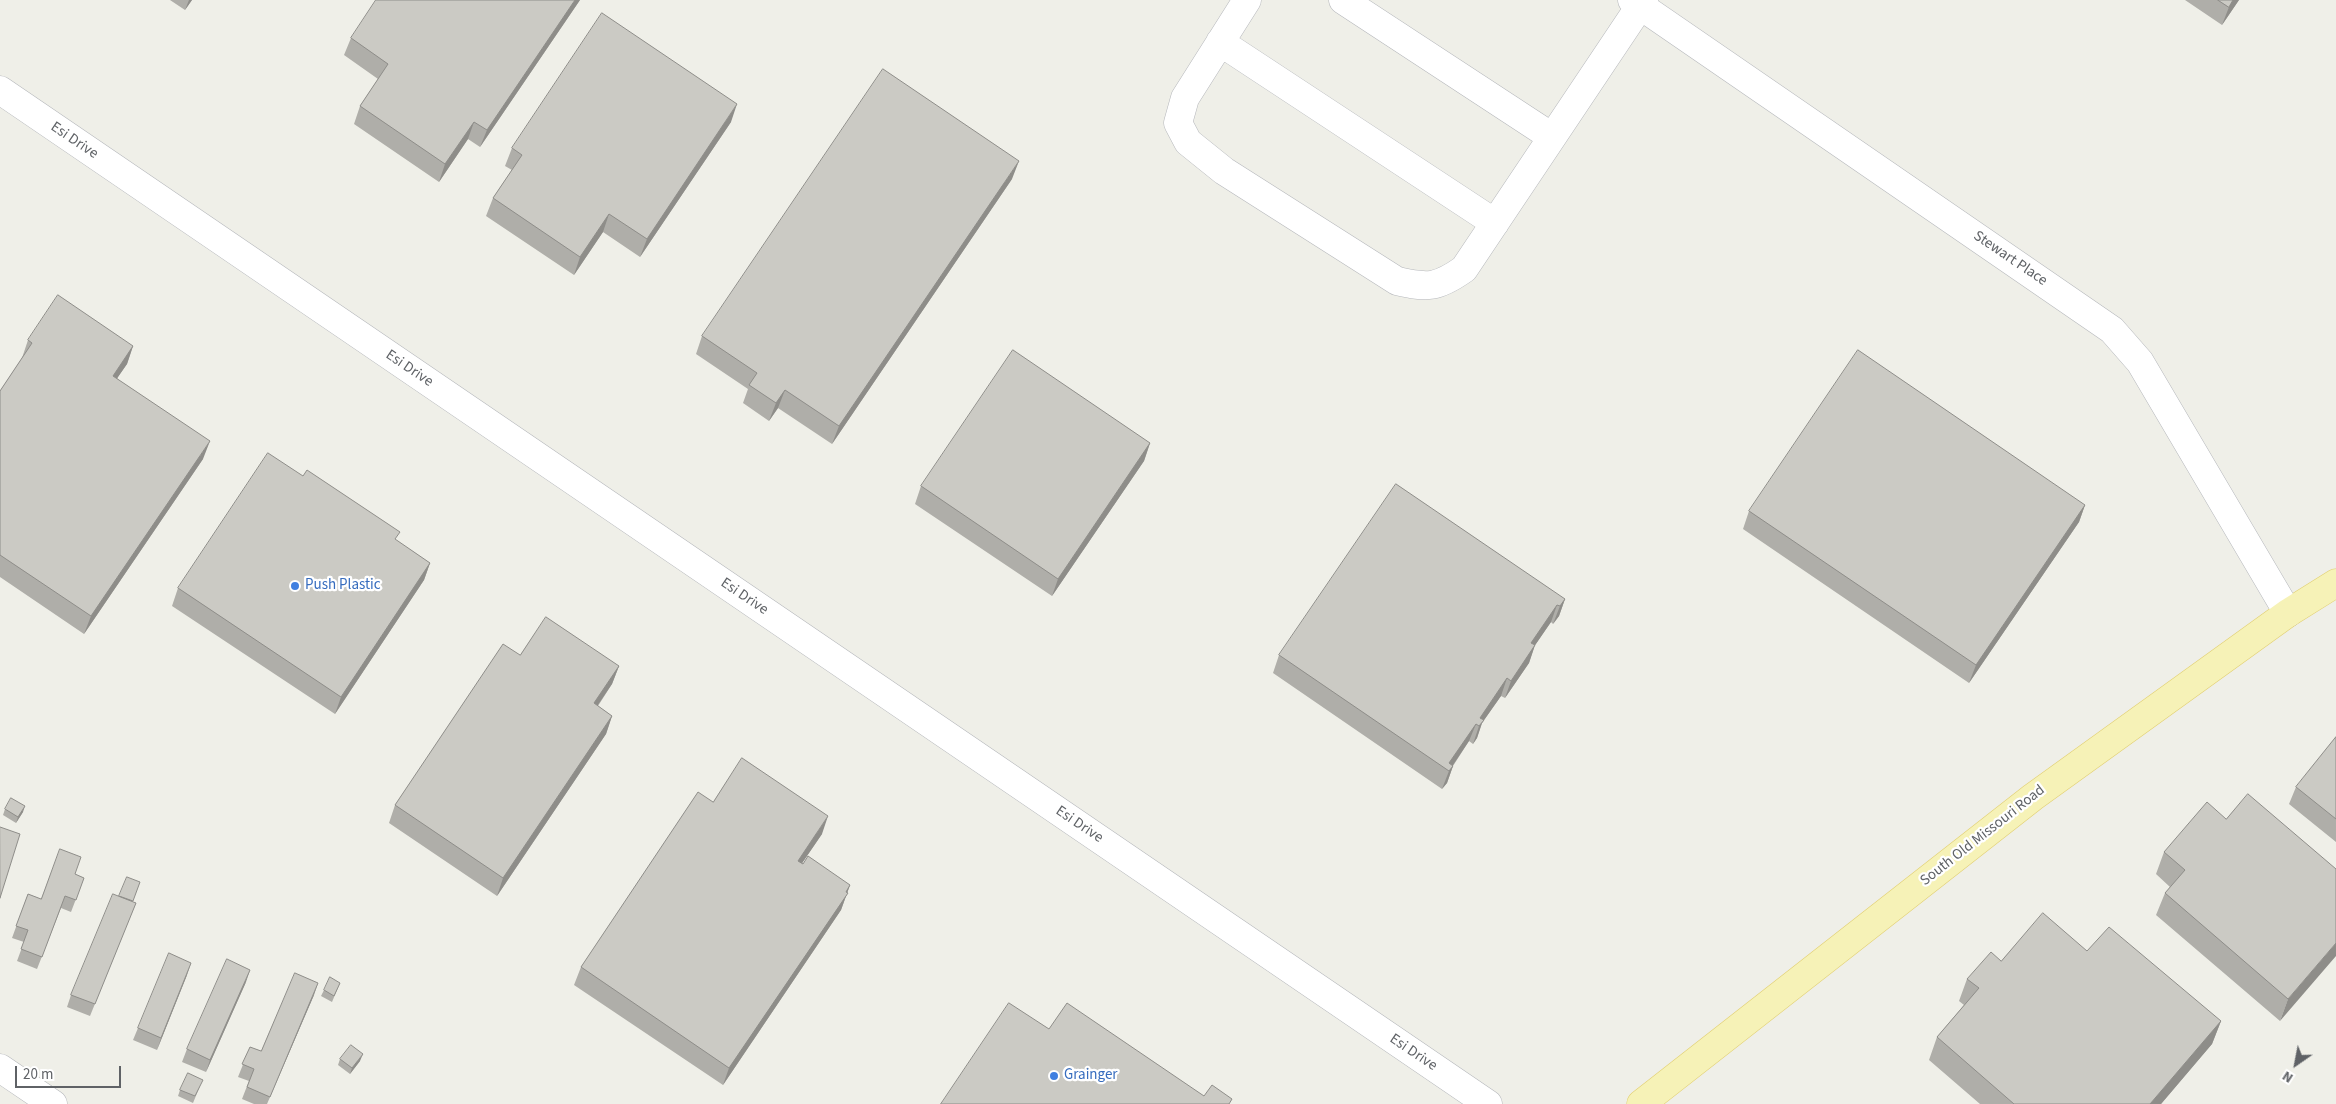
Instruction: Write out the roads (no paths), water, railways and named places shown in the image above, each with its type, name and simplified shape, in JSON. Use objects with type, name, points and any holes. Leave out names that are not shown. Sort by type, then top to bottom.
[{"type":"main road","name":"South Old Missouri Road","points":[[1641,1104],[2033,797],[2288,613],[2336,583]]},
{"type":"street","points":[[1247,0],[1185,98],[1178,123],[1188,142],[1224,171],[1397,281],[1423,287],[1447,281],[1464,269],[1552,138],[1639,2]]},
{"type":"street","points":[[1343,0],[1552,138]]},
{"type":"street","name":"Stewart Place","points":[[1639,2],[2112,330],[2140,362],[2288,613]]},
{"type":"street","points":[[1220,42],[1495,222]]},
{"type":"street","name":"Esi Drive","points":[[0,90],[1488,1104]]},
{"type":"street","points":[[0,1068],[53,1104]]},
{"type":"place","name":"Push Plastic","points":[[295,586]]},
{"type":"place","name":"Grainger","points":[[1054,1076]]}]
